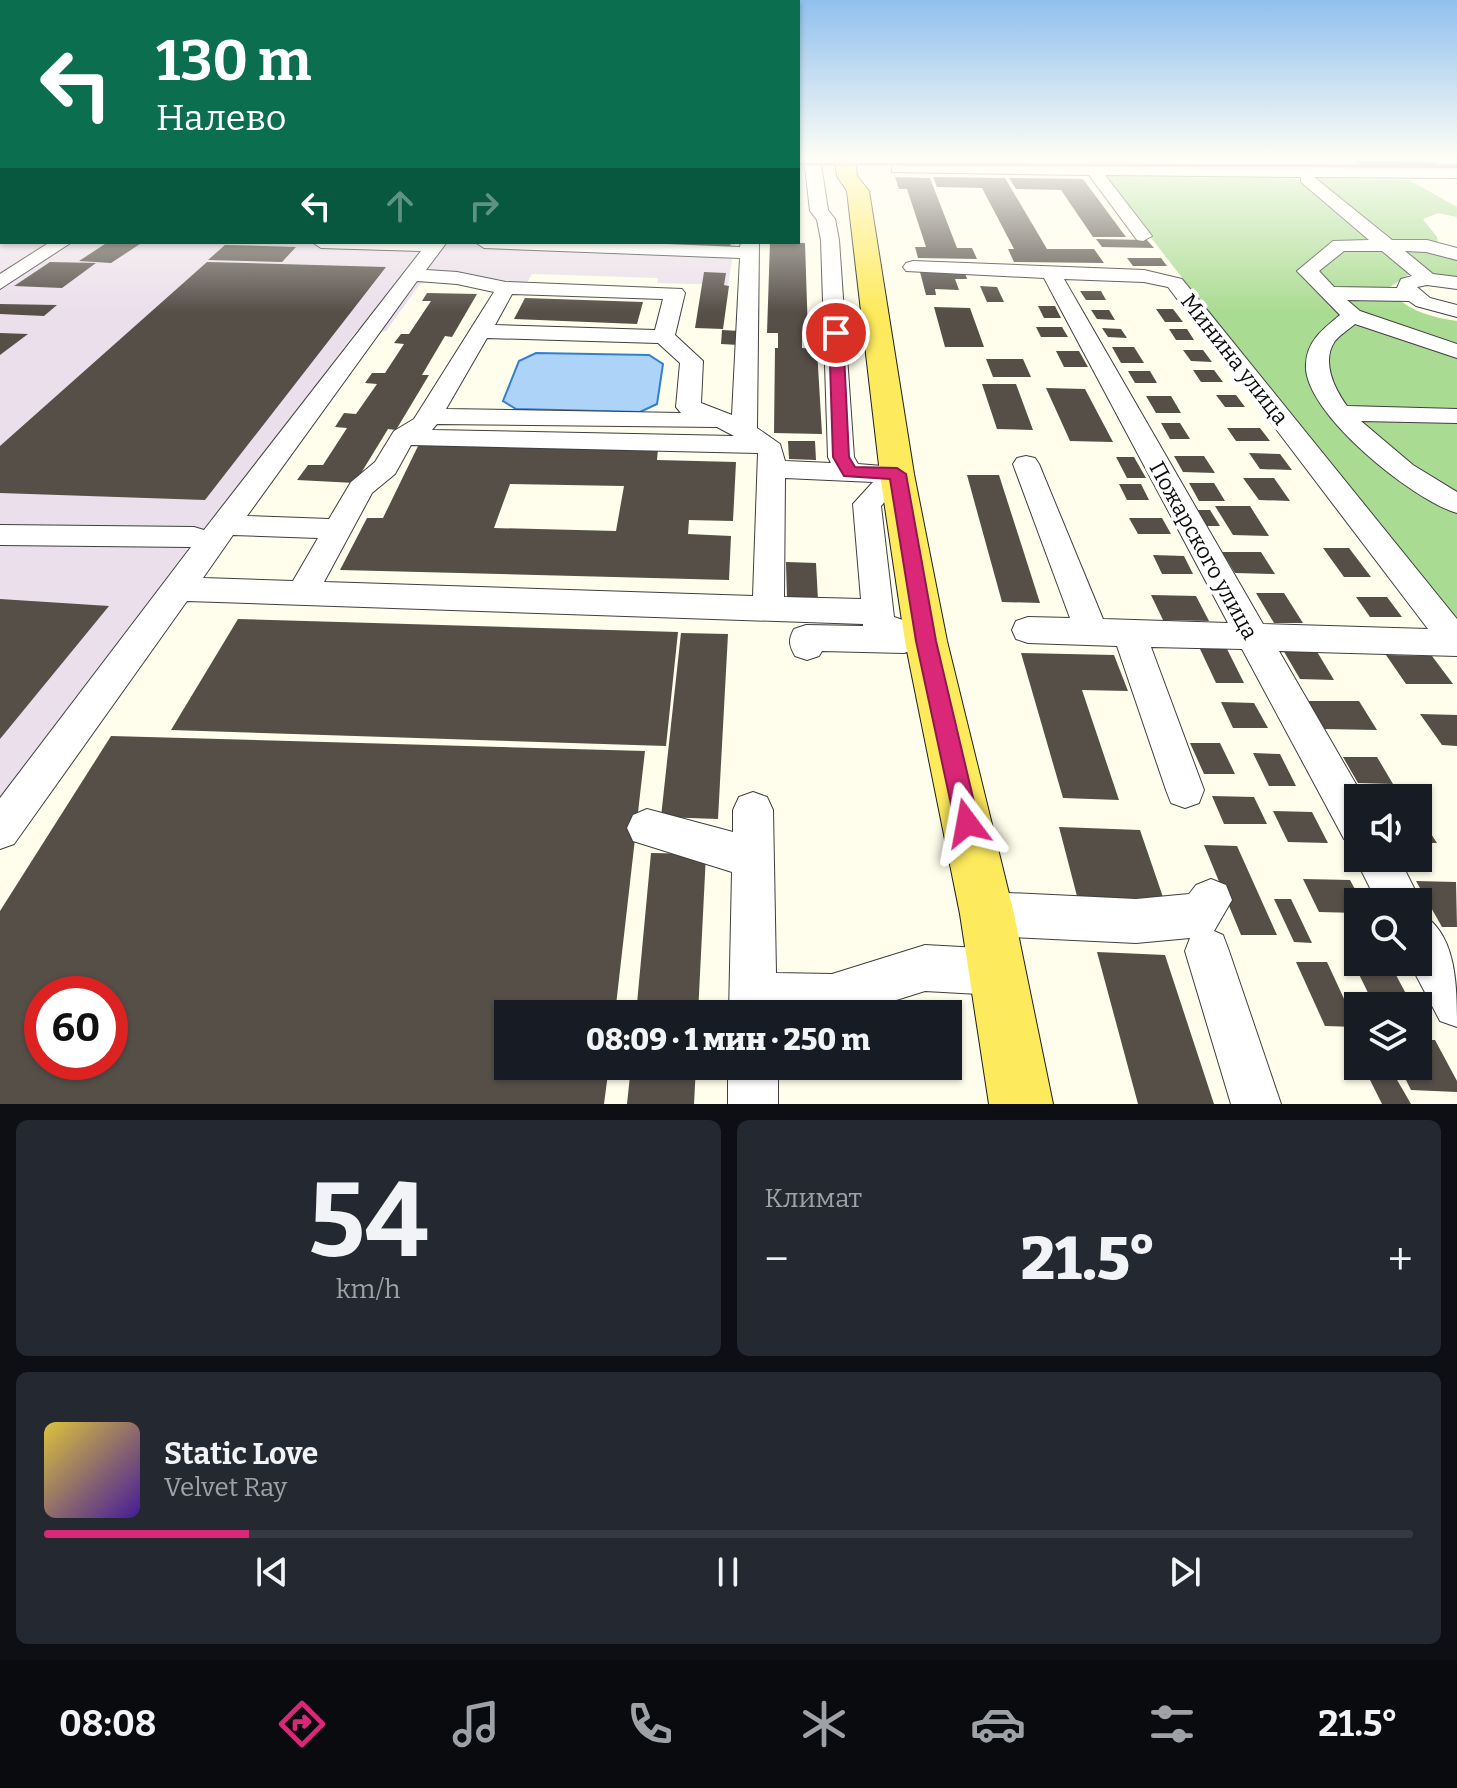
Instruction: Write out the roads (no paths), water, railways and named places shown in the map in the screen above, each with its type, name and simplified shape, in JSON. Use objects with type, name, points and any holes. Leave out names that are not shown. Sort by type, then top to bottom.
[{"type":"main road","points":[[861,210],[897,474],[926,641],[987,914],[1021,1104]]},
{"type":"street","points":[[819,210],[826,219],[830,240],[841,457],[850,473]]},
{"type":"street","points":[[1123,210],[1143,236]]},
{"type":"street","points":[[1344,210],[1427,279]]},
{"type":"street","points":[[0,283],[60,244]]},
{"type":"street","points":[[370,244],[427,244]]},
{"type":"street","points":[[0,830],[178,589],[209,531],[434,244]]},
{"type":"street","points":[[590,244],[750,247],[768,609]]},
{"type":"street","points":[[1457,254],[1427,246],[1340,245],[1307,271],[1352,316],[1457,351]]},
{"type":"street","name":"Минина улица","points":[[913,267],[1032,269],[1051,273],[1144,276],[1175,283],[1457,643]]},
{"type":"street","name":"Пожарского улица","points":[[1051,273],[1344,801]]},
{"type":"street","points":[[411,275],[457,278],[506,288],[675,293],[664,337]]},
{"type":"street","points":[[1412,295],[1407,289],[1408,283],[1427,279],[1457,283]]},
{"type":"street","points":[[302,593],[361,488],[385,468],[403,437],[424,424],[506,288]]},
{"type":"street","points":[[1330,293],[1412,295],[1438,307],[1457,311]]},
{"type":"street","points":[[1352,316],[1331,330],[1319,348],[1317,359],[1322,384],[1339,413],[1383,455],[1457,504]]},
{"type":"street","points":[[480,331],[664,337],[692,361],[688,407],[737,426],[760,449]]},
{"type":"street","points":[[1339,413],[1457,416]]},
{"type":"street","points":[[428,416],[719,421]]},
{"type":"street","points":[[403,437],[760,449],[850,473],[897,474]]},
{"type":"street","points":[[1026,464],[1091,631]]},
{"type":"street","points":[[897,474],[867,504],[879,625],[926,641]]},
{"type":"street","points":[[0,535],[337,529]]},
{"type":"street","points":[[178,589],[877,612]]},
{"type":"street","points":[[1028,630],[1457,643]]},
{"type":"street","points":[[1129,632],[1185,790]]},
{"type":"street","points":[[807,647],[806,638],[926,641]]},
{"type":"street","points":[[753,810],[753,1000]]},
{"type":"street","points":[[647,828],[753,858]]},
{"type":"street","points":[[987,914],[1136,921],[1201,915],[1211,900]]},
{"type":"street","points":[[1207,951],[1256,1104]]},
{"type":"street","points":[[1432,959],[1457,1004]]},
{"type":"street","points":[[802,1000],[832,997],[925,968],[997,972]]},
{"type":"street","points":[[753,1080],[753,1104]]},
{"type":"water","points":[[536,353],[649,355],[663,364],[657,404],[640,412],[516,409],[503,401],[519,361]]}]
